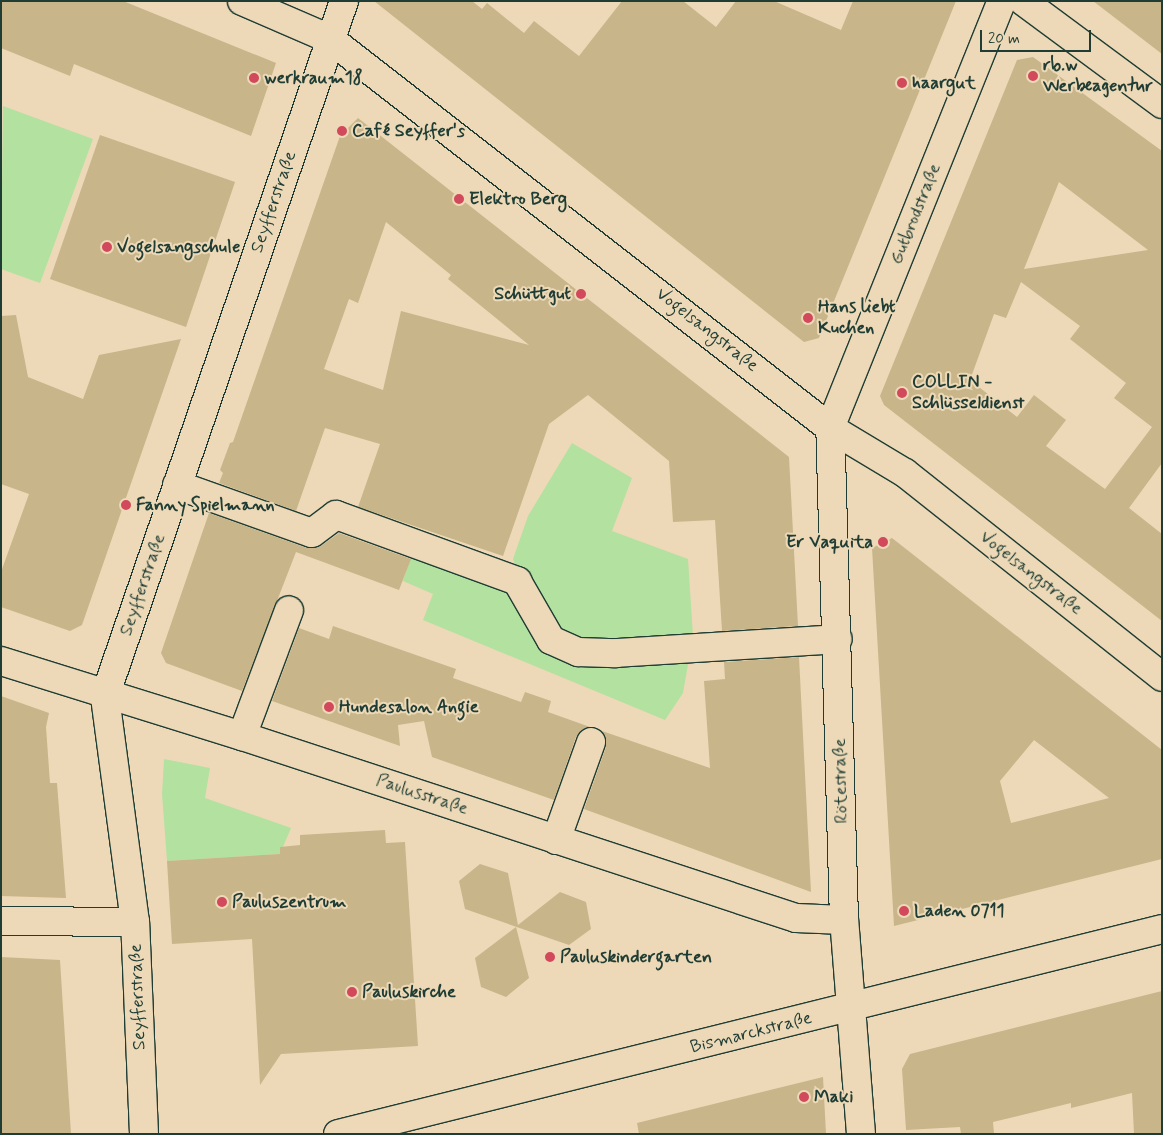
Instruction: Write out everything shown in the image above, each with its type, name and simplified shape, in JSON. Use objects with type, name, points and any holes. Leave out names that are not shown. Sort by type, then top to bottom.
[{"type":"street","name":"Vogelsangstraße","points":[[242,1],[330,39],[830,428],[905,473],[1162,677]]},
{"type":"street","name":"Seyfferstraße","points":[[144,1134],[135,922],[105,696],[344,1]]},
{"type":"street","name":"Gutbrodstraße","points":[[830,428],[1002,1]]},
{"type":"street","points":[[1023,1],[1162,104]]},
{"type":"street","name":"Rötestraße","points":[[830,428],[830,499],[838,639],[844,920],[861,1134]]},
{"type":"street","points":[[177,485],[312,533],[336,515],[517,581],[551,640],[578,652],[616,653],[838,639]]},
{"type":"street","points":[[242,736],[289,610]]},
{"type":"street","name":"Paulusstraße","points":[[1,661],[105,696],[242,736],[796,918],[844,920]]},
{"type":"street","points":[[556,840],[591,742]]},
{"type":"street","points":[[1,921],[135,922]]},
{"type":"street","name":"Bismarckstraße","points":[[338,1134],[852,1008],[1162,928]]},
{"type":"green space","points":[[3,106],[93,139],[40,283],[1,269]]},
{"type":"green space","points":[[572,443],[632,478],[612,531],[688,559],[693,636],[683,693],[665,720],[423,620],[433,594],[403,581],[411,557],[505,591],[516,568],[513,559],[528,516]]},
{"type":"green space","points":[[164,759],[210,768],[205,798],[291,828],[280,854],[167,861],[162,794]]},
{"type":"building","points":[[1,1],[123,1],[276,63],[251,136],[74,64],[70,76],[1,48]]},
{"type":"building","points":[[374,1],[472,1],[482,9],[487,3],[524,33],[534,21],[579,56],[622,1],[683,1],[716,27],[736,1],[774,1],[841,30],[853,1],[956,1],[819,338],[804,342]]},
{"type":"building","points":[[1093,1],[1162,1],[1162,54]]},
{"type":"building","points":[[1033,57],[1162,151],[1162,463],[1129,508],[1162,534],[1162,621],[884,405],[880,396],[1017,60]],"holes":[[[1059,182],[1148,250],[1024,269]],[[1021,282],[1080,326],[1070,339],[1126,383],[1114,398],[1152,427],[1105,489],[1046,446],[1066,420],[1034,395],[1017,417],[970,380],[994,314],[1006,318]]]},
{"type":"building","points":[[358,118],[789,457],[798,626],[722,631],[715,520],[673,522],[669,461],[588,395],[549,424],[503,556],[358,507],[380,444],[325,428],[296,511],[219,483],[223,473],[220,470],[230,443],[233,442],[340,136]],"holes":[[[386,222],[451,275],[448,279],[529,345],[401,311],[383,390],[324,369],[349,299],[358,303]]]},
{"type":"building","points":[[100,135],[235,182],[186,327],[50,279]]},
{"type":"building","points":[[16,315],[28,377],[83,399],[99,355],[181,339],[82,625],[70,631],[1,607],[1,572],[29,494],[1,484],[1,316]]},
{"type":"building","points":[[209,513],[307,548],[321,546],[339,533],[411,559],[399,590],[296,552],[242,691],[166,663],[161,653]]},
{"type":"building","points":[[892,538],[1162,750],[1162,859],[894,926],[872,548]],"holes":[[[1034,740],[1109,798],[1011,823],[1000,781]]]},
{"type":"building","points":[[333,626],[456,669],[453,678],[521,702],[525,692],[551,701],[548,712],[590,727],[581,730],[576,737],[554,800],[432,757],[424,721],[398,725],[400,746],[272,701],[299,628],[329,639]]},
{"type":"building","points":[[799,657],[811,892],[584,809],[606,747],[606,739],[602,731],[710,768],[704,681],[725,679],[724,662]]},
{"type":"building","points":[[1,696],[49,713],[46,727],[50,783],[57,783],[66,898],[1,896]]},
{"type":"building","name":"Pauluskirche","points":[[385,830],[386,843],[405,842],[418,1046],[281,1054],[260,1085],[252,939],[172,944],[167,861],[280,854],[280,847],[300,845],[300,835]]},
{"type":"building","points":[[480,864],[508,873],[518,925],[560,892],[586,902],[591,929],[569,945],[465,909],[459,881]]},
{"type":"building","points":[[516,927],[529,978],[506,997],[481,987],[475,958]]},
{"type":"building","points":[[1,957],[60,960],[71,1134],[1,1134]]},
{"type":"building","points":[[1162,991],[1162,1134],[1134,1134],[1132,1093],[1071,1108],[1071,1103],[993,1122],[994,1134],[961,1134],[960,1127],[906,1130],[902,1069],[910,1054]]},
{"type":"building","points":[[823,1077],[826,1134],[639,1134],[637,1123]]},
{"type":"place","name":"rb.w Werbeagentur","points":[[1033,76]]},
{"type":"place","name":"werkraum18","points":[[254,78]]},
{"type":"place","name":"haargut","points":[[902,83]]},
{"type":"place","name":"Café Seyffer's","points":[[342,131]]},
{"type":"place","name":"Elektro Berg","points":[[459,199]]},
{"type":"place","name":"Vogelsangschule","points":[[107,247]]},
{"type":"place","name":"Schüttgut","points":[[581,294]]},
{"type":"place","name":"Hans liebt Kuchen","points":[[808,318]]},
{"type":"place","name":"COLLIN - Schlüsseldienst","points":[[902,393]]},
{"type":"place","name":"Fanny Spielmann","points":[[126,505]]},
{"type":"place","name":"Er Vaquita","points":[[883,542]]},
{"type":"place","name":"Hundesalon Angie","points":[[329,707]]},
{"type":"place","name":"Pauluszentrum","points":[[222,902]]},
{"type":"place","name":"Laden 0711","points":[[904,911]]},
{"type":"place","name":"Pauluskindergarten","points":[[550,957]]},
{"type":"place","name":"Pauluskirche","points":[[352,992]]},
{"type":"place","name":"Maki","points":[[804,1097]]}]
